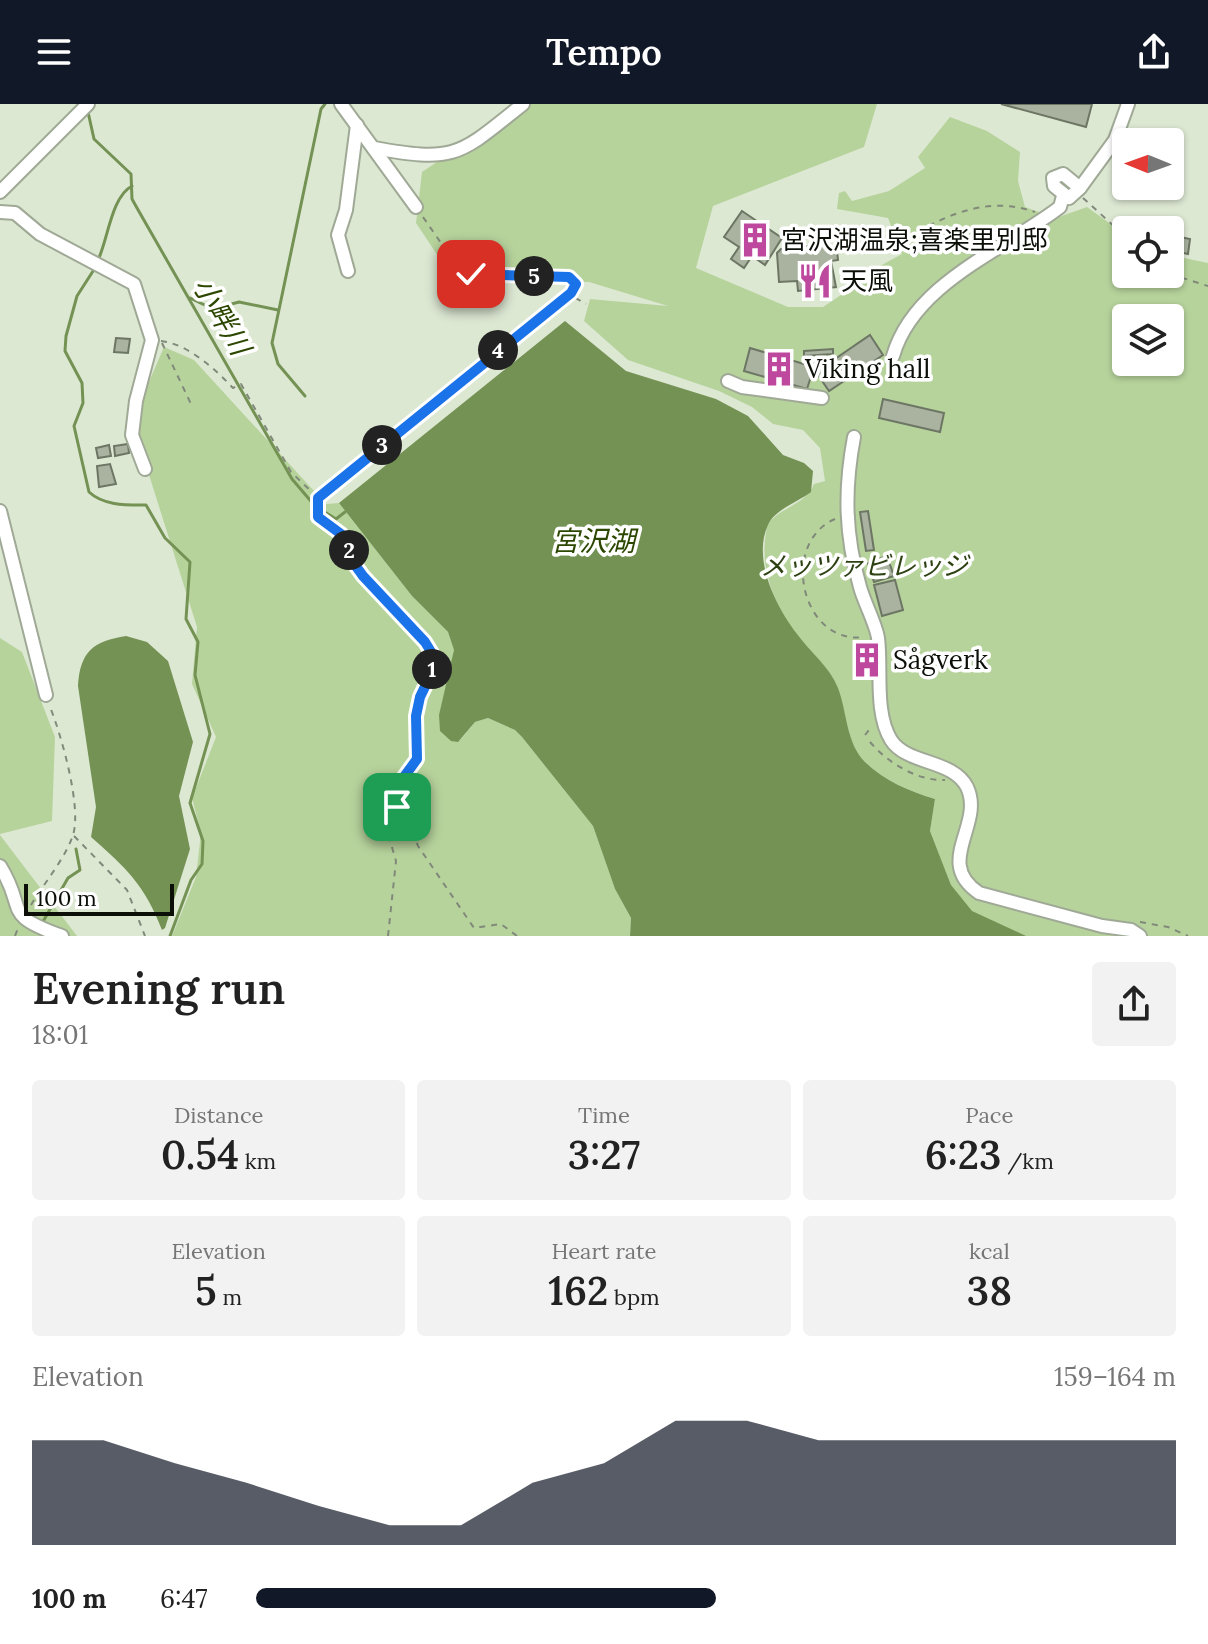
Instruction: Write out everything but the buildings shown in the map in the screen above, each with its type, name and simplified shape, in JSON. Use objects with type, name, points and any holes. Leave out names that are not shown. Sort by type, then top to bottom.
[{"type":"street","points":[[0,192],[88,104]]},
{"type":"street","points":[[341,104],[416,207]]},
{"type":"street","points":[[374,148],[438,156],[468,148],[523,104]]},
{"type":"street","points":[[893,356],[899,335],[918,309],[957,277],[1060,207],[1115,140],[1128,104]]},
{"type":"street","points":[[348,271],[338,235],[346,210],[357,125]]},
{"type":"street","points":[[0,212],[15,213],[40,234],[131,281],[157,341],[132,428],[145,469]]},
{"type":"street","points":[[728,381],[742,387],[822,398]]},
{"type":"street","points":[[854,437],[846,478],[845,517],[857,575],[869,616],[878,634],[882,706],[891,740],[902,750],[954,773],[968,789],[970,812],[959,864],[967,884],[979,893],[1114,926],[1140,936]]},
{"type":"street","points":[[0,511],[46,695]]},
{"type":"street","points":[[0,866],[16,910],[30,925],[62,936]]},
{"type":"path","points":[[1073,192],[1112,225]]},
{"type":"path","points":[[897,243],[932,223],[987,205],[1014,205],[1047,217]]},
{"type":"path","points":[[318,498],[571,293],[576,284],[569,277],[471,274],[459,269],[416,207]]},
{"type":"path","points":[[1184,278],[1208,286]]},
{"type":"path","points":[[571,293],[586,304]]},
{"type":"path","points":[[157,341],[173,343],[215,369],[233,388],[241,384],[291,472],[318,498],[317,513],[341,534],[348,543],[350,558],[363,576],[425,642],[433,655],[432,672],[420,697],[416,716],[413,821],[418,846],[474,928],[501,924],[517,936]]},
{"type":"path","points":[[157,341],[191,404]]},
{"type":"path","points":[[845,517],[825,524],[805,554],[805,597],[819,619],[837,632],[860,638],[878,634]]},
{"type":"path","points":[[28,909],[73,835],[76,809],[64,742],[46,695]]},
{"type":"path","points":[[388,936],[396,861],[389,837],[397,807],[393,792],[417,759]]},
{"type":"path","points":[[73,835],[127,890],[145,936]]},
{"type":"path","points":[[1114,926],[1119,921],[1128,920],[1168,927],[1188,936]]},
{"type":"path","points":[[15,936],[21,921]]},
{"type":"green space","name":"メッツァビレッジ","points":[[524,104],[877,104],[864,147],[713,206],[696,268],[788,307],[823,307],[841,295],[854,280],[902,254],[888,218],[837,209],[839,193],[845,191],[852,201],[889,191],[925,168],[918,157],[950,117],[987,131],[1020,152],[1018,181],[1025,207],[1056,218],[1087,207],[1112,225],[1112,288],[1184,288],[1184,258],[1208,263],[1208,936],[900,936],[951,885],[930,831],[935,799],[889,780],[859,754],[850,736],[833,679],[801,641],[780,609],[766,568],[764,553],[768,524],[805,497],[814,484],[825,481],[820,448],[803,430],[773,424],[752,407],[719,391],[628,360],[584,321],[590,299],[668,306],[589,282],[456,283],[416,223],[422,172]]},
{"type":"green space","points":[[164,347],[194,360],[326,504],[339,503],[412,596],[448,632],[454,650],[451,673],[461,739],[475,722],[488,718],[515,730],[522,737],[593,826],[615,889],[631,918],[630,936],[172,936],[196,877],[201,833],[192,798],[216,737],[192,684],[197,627],[132,421]]},
{"type":"green space","points":[[0,638],[22,652],[55,737],[52,821],[0,834]]},
{"type":"green space","points":[[0,835],[77,936],[0,936]]},
{"type":"water","name":"宮沢湖","points":[[565,321],[626,371],[716,399],[748,416],[783,455],[804,463],[813,471],[811,492],[775,515],[768,525],[763,553],[774,597],[802,641],[834,680],[850,736],[865,762],[889,780],[935,799],[930,831],[951,885],[972,911],[1026,936],[630,936],[631,918],[615,889],[593,826],[522,737],[515,730],[488,718],[475,722],[458,742],[451,741],[440,731],[439,715],[454,650],[448,632],[412,596],[339,503]]},
{"type":"water","points":[[126,636],[147,642],[168,661],[193,742],[179,796],[190,849],[162,930],[133,878],[91,837],[96,807],[78,686],[79,674],[86,656],[97,645]]},
{"type":"waterway","points":[[305,396],[278,364],[272,343],[321,109],[325,104]]},
{"type":"waterway","name":"小畔川","points":[[88,112],[94,139],[131,174],[132,199],[292,479],[315,506],[336,519],[345,512]]},
{"type":"waterway","points":[[98,260],[119,199],[132,186]]},
{"type":"waterway","points":[[95,268],[77,296],[65,351],[82,383],[83,403],[74,426],[89,492],[109,502],[146,505],[165,538],[190,562],[186,619],[198,642],[195,675],[210,734],[190,803],[203,841],[202,864],[191,880],[170,936]]},
{"type":"waterway","points":[[190,298],[213,309],[239,302],[278,310]]},
{"type":"waterway","points":[[41,925],[68,878],[80,870],[76,849]]},
{"type":"place","name":"宮沢湖温泉;喜楽里別邸","points":[[755,240]]},
{"type":"place","name":"天風","points":[[815,281]]},
{"type":"place","name":"Viking hall","points":[[779,369]]},
{"type":"place","name":"Sågverk","points":[[867,660]]},
{"type":"route","points":[[397,807],[393,792],[417,759],[416,716],[420,697],[432,672],[433,655],[425,642],[363,576],[350,558],[348,543],[341,534],[318,517],[318,498],[567,293],[571,293],[576,284],[569,277],[471,274]]}]
